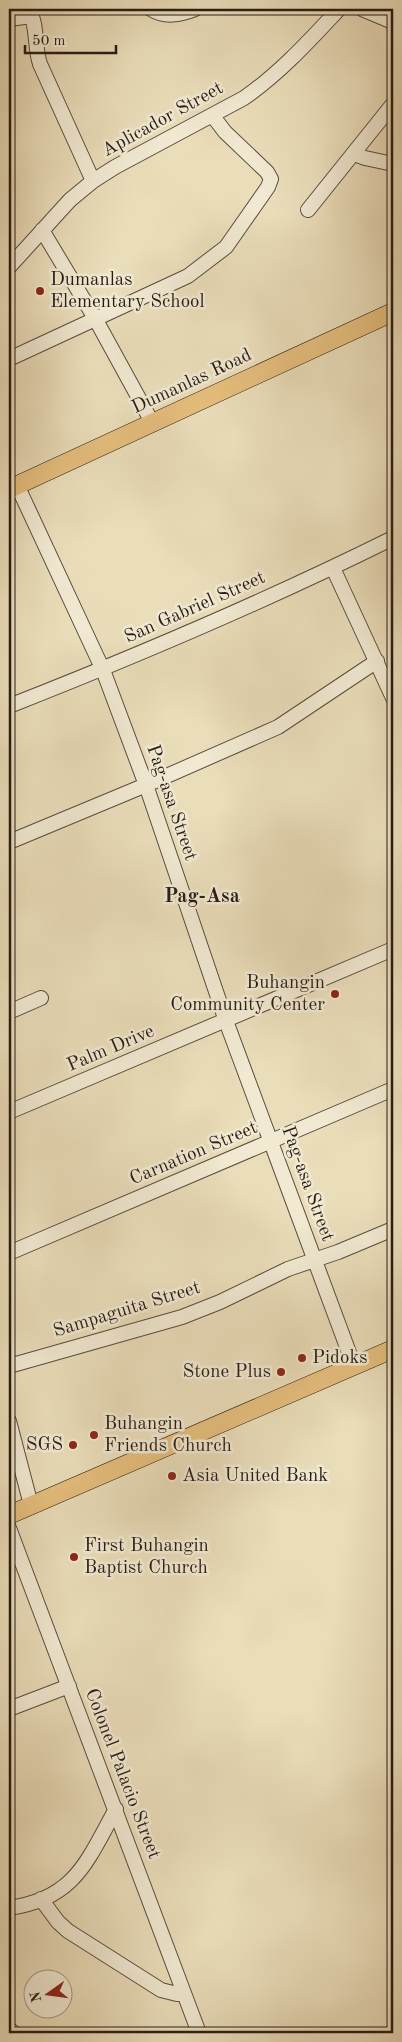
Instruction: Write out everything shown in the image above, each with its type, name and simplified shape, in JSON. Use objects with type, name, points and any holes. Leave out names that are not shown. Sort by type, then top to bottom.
[{"type":"main road","name":"Dumanlas Road","points":[[13,487],[393,312]]},
{"type":"main road","points":[[9,1515],[393,1349]]},
{"type":"street","points":[[151,9],[166,15],[185,13],[195,9]]},
{"type":"street","name":"Aplicador Street","points":[[9,267],[70,200],[92,181],[115,166],[244,98],[290,61],[338,9]]},
{"type":"street","points":[[362,9],[393,22]]},
{"type":"street","points":[[9,20],[30,12],[40,64],[92,181]]},
{"type":"street","points":[[308,210],[393,104]]},
{"type":"street","points":[[9,359],[188,276],[226,248],[268,188],[271,179],[267,172],[226,132],[212,115]]},
{"type":"street","points":[[354,154],[393,164]]},
{"type":"street","points":[[42,230],[96,320],[153,424]]},
{"type":"street","name":"Pag-asa Street","points":[[13,487],[102,670],[146,785],[226,1021],[354,1366]]},
{"type":"street","name":"San Gabriel Street","points":[[9,706],[102,670],[333,568],[393,538]]},
{"type":"street","points":[[333,568],[393,698]]},
{"type":"street","points":[[9,842],[278,727],[377,660]]},
{"type":"street","name":"Palm Drive","points":[[9,1112],[393,949]]},
{"type":"street","points":[[9,1012],[41,998]]},
{"type":"street","name":"Carnation Street","points":[[9,1253],[393,1089]]},
{"type":"street","name":"Sampaguita Street","points":[[9,1366],[182,1317],[220,1302],[288,1269],[393,1229]]},
{"type":"street","points":[[9,1421],[31,1505]]},
{"type":"street","name":"Colonel Palacio Street","points":[[9,1528],[199,2033]]},
{"type":"street","points":[[9,1709],[69,1686]]},
{"type":"street","points":[[9,1908],[41,1900],[61,1890],[73,1880],[84,1867],[116,1809]]},
{"type":"street","points":[[41,1900],[58,1922],[68,1931],[161,1990],[169,1993],[184,1994]]},
{"type":"street","points":[[9,2028],[14,2033]]},
{"type":"place","name":"Dumanlas Elementary School","points":[[40,291]]},
{"type":"place","name":"Buhangin Community Center","points":[[335,994]]},
{"type":"place","name":"Pidoks","points":[[302,1358]]},
{"type":"place","name":"Stone Plus","points":[[281,1372]]},
{"type":"place","name":"Buhangin Friends Church","points":[[94,1435]]},
{"type":"place","name":"SGS","points":[[73,1445]]},
{"type":"place","name":"Asia United Bank","points":[[172,1476]]},
{"type":"place","name":"First Buhangin Baptist Church","points":[[74,1557]]},
{"type":"district","name":"Pag-Asa","points":[[202,897]]}]
